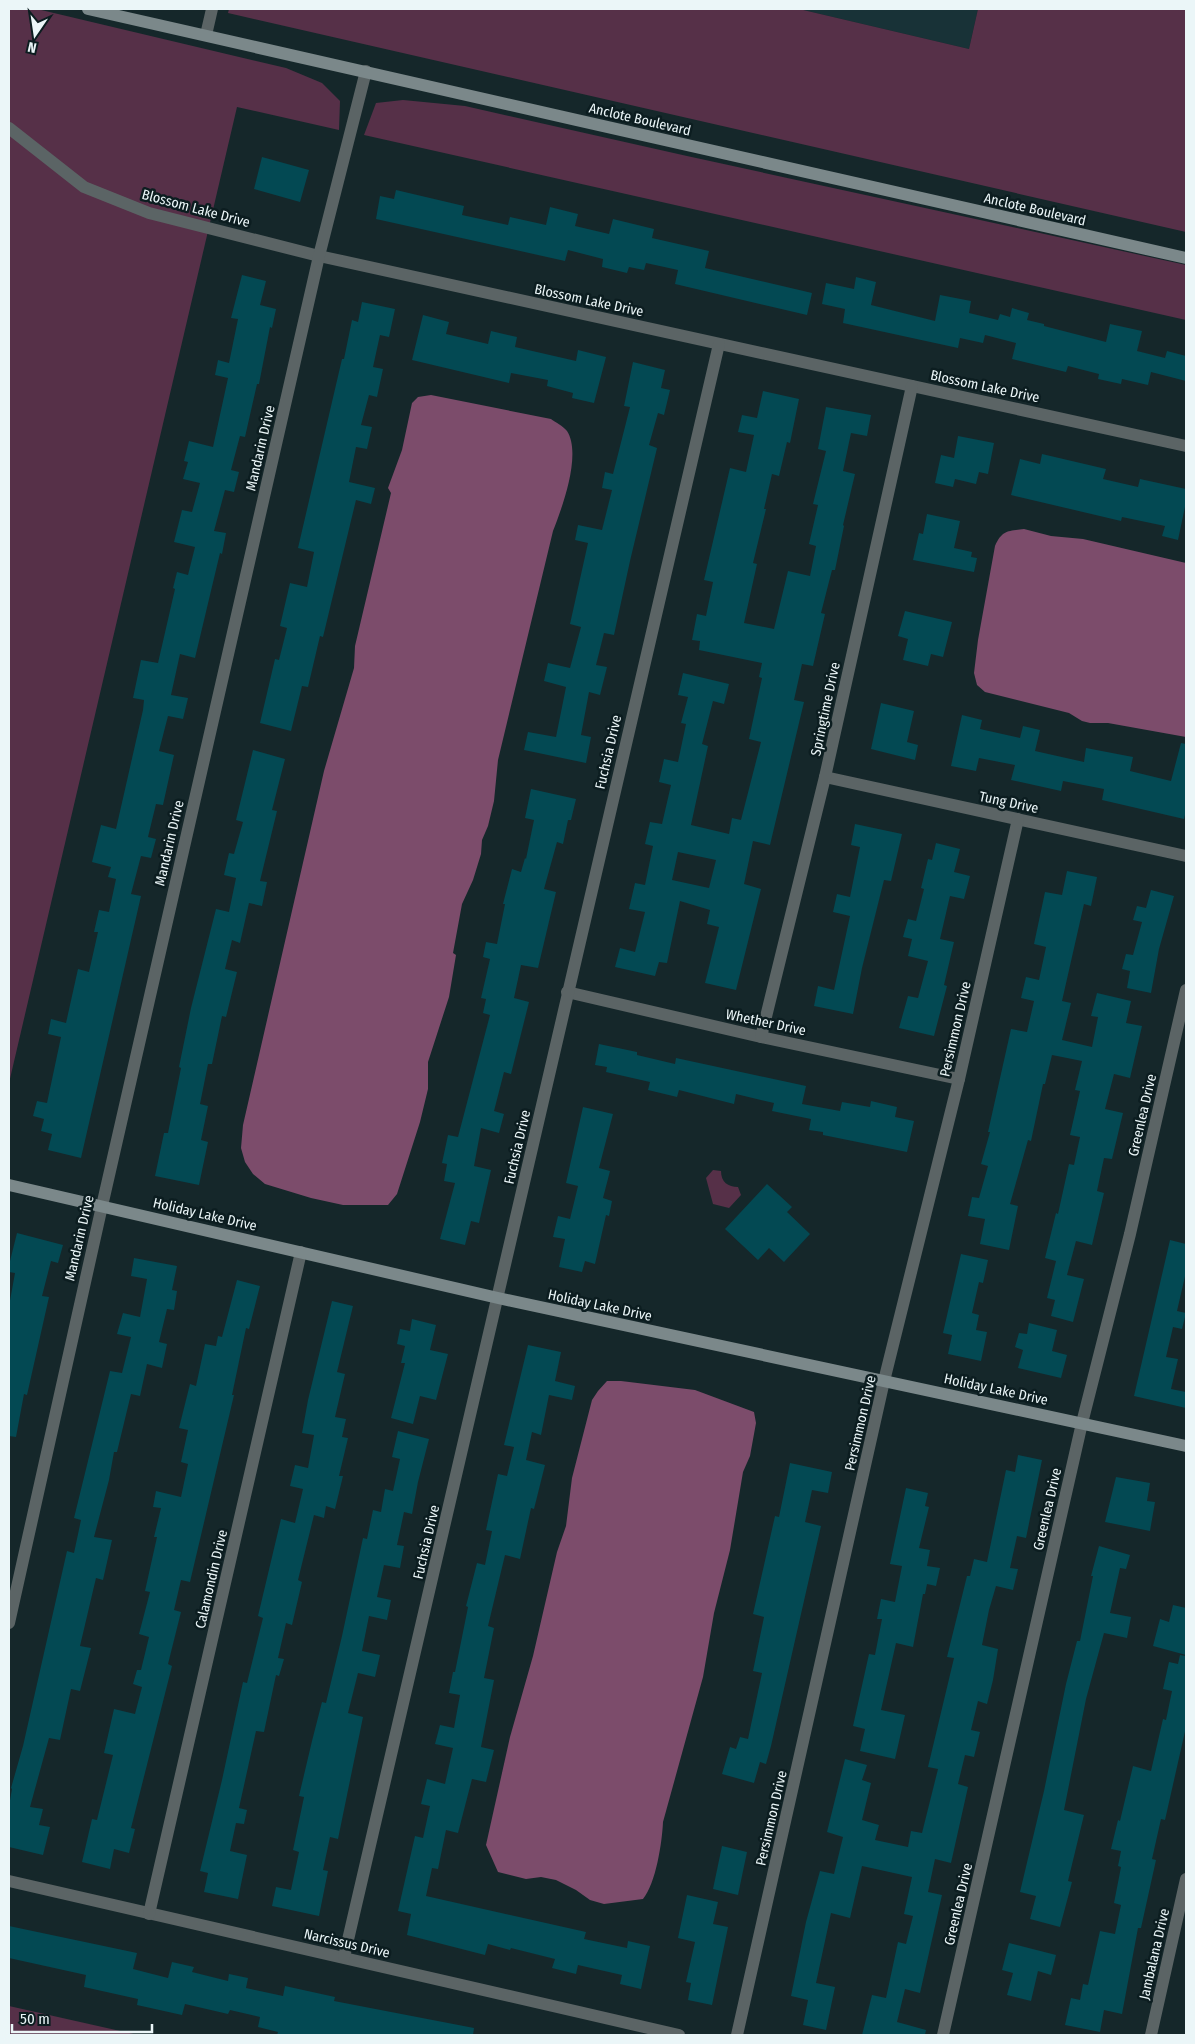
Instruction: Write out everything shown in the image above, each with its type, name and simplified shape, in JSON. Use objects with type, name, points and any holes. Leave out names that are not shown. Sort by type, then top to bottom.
[{"type":"street","name":"Anclote Boulevard","points":[[88,9],[366,71],[856,185],[1186,258]]},
{"type":"street","points":[[206,35],[212,9]]},
{"type":"street","name":"Mandarin Drive","points":[[9,1622],[319,256],[366,71]]},
{"type":"street","name":"Blossom Lake Drive","points":[[9,128],[84,187],[149,213],[319,256],[1186,446]]},
{"type":"street","name":"Fuchsia Drive","points":[[344,1957],[718,344]]},
{"type":"street","name":"Springtime Drive","points":[[761,1037],[825,777],[912,386]]},
{"type":"street","name":"Tung Drive","points":[[825,777],[1186,856]]},
{"type":"street","name":"Persimmon Drive","points":[[737,2035],[884,1381],[959,1079],[1018,819]]},
{"type":"street","name":"Greenlea Drive","points":[[943,2035],[1082,1422],[1130,1234],[1186,990]]},
{"type":"street","name":"Whether Drive","points":[[567,992],[761,1037],[959,1079]]},
{"type":"street","name":"Holiday Lake Drive","points":[[9,1184],[498,1298],[1082,1422],[1186,1446]]},
{"type":"street","name":"Calamondin Drive","points":[[149,1914],[301,1252]]},
{"type":"street","name":"Jambalana Drive","points":[[1151,2035],[1186,1879]]},
{"type":"street","name":"Narcissus Drive","points":[[9,1881],[679,2035]]},
{"type":"shaded area","points":[[9,9],[37,9],[286,68],[322,83],[340,101],[339,130],[237,107],[9,1083]]},
{"type":"shaded area","points":[[229,9],[799,9],[969,49],[978,9],[1186,9],[1186,232],[228,13]]},
{"type":"shaded area","points":[[799,9],[978,9],[969,49]]},
{"type":"shaded area","points":[[403,100],[465,106],[1186,265],[1186,320],[364,135],[376,103]]},
{"type":"shaded area","points":[[431,395],[551,419],[567,431],[571,441],[572,467],[553,531],[498,760],[494,801],[488,826],[482,840],[481,854],[473,880],[462,904],[453,953],[456,955],[449,997],[428,1062],[428,1089],[420,1122],[397,1194],[388,1205],[343,1205],[311,1198],[265,1184],[253,1174],[245,1162],[241,1148],[243,1125],[324,771],[354,668],[355,646],[391,493],[388,488],[402,450],[412,403],[418,397]]},
{"type":"shaded area","points":[[1024,529],[1051,536],[1083,539],[1186,563],[1186,737],[1108,723],[1090,723],[1082,721],[1069,713],[985,692],[977,685],[974,673],[978,640],[995,546],[1000,537],[1006,532]]},
{"type":"shaded area","points":[[713,1170],[721,1171],[722,1178],[728,1185],[738,1187],[741,1195],[729,1208],[713,1204],[706,1178]]},
{"type":"shaded area","points":[[607,1381],[695,1390],[754,1412],[756,1423],[750,1456],[743,1472],[730,1550],[714,1613],[703,1677],[663,1822],[660,1851],[655,1873],[648,1892],[643,1899],[604,1904],[590,1900],[576,1890],[556,1880],[541,1877],[526,1879],[498,1872],[486,1845],[510,1737],[533,1656],[557,1552],[566,1526],[572,1478],[592,1400]]},
{"type":"shaded area","points":[[9,2006],[138,2035],[9,2035]]},
{"type":"building","points":[[262,157],[309,170],[300,202],[254,189]]},
{"type":"building","points":[[396,190],[464,206],[462,215],[508,225],[510,217],[546,225],[550,207],[578,214],[575,226],[609,234],[613,219],[654,229],[652,238],[709,251],[705,268],[812,293],[807,315],[675,284],[678,270],[646,263],[644,270],[629,267],[627,273],[602,267],[603,259],[568,250],[565,261],[376,219],[380,196],[394,199]]},
{"type":"building","points":[[242,275],[266,281],[260,305],[276,309],[272,328],[270,327],[259,384],[257,384],[245,437],[240,436],[231,470],[239,472],[234,492],[225,490],[214,531],[226,533],[195,658],[180,654],[171,695],[188,698],[183,719],[168,716],[159,751],[174,755],[163,805],[156,804],[148,837],[156,839],[151,858],[141,856],[131,894],[141,896],[81,1158],[48,1150],[52,1134],[41,1131],[44,1119],[33,1116],[37,1101],[47,1103],[61,1037],[48,1034],[51,1019],[66,1023],[78,969],[89,972],[98,932],[94,932],[99,910],[109,912],[116,879],[108,877],[111,867],[92,862],[101,825],[116,829],[143,710],[144,700],[133,698],[141,660],[158,663],[175,589],[173,588],[177,572],[188,575],[195,547],[174,542],[182,510],[192,512],[200,483],[183,479],[188,462],[184,461],[189,441],[213,447],[228,378],[215,375],[218,360],[229,363],[238,319],[231,318]]},
{"type":"building","points":[[856,277],[876,282],[871,305],[935,321],[940,295],[971,301],[969,313],[998,320],[1000,314],[1010,317],[1012,308],[1029,313],[1027,320],[1106,342],[1110,324],[1142,331],[1137,351],[1165,358],[1167,351],[1186,356],[1186,381],[1151,372],[1148,385],[1122,379],[1121,384],[1098,379],[1099,374],[1068,366],[1066,372],[1012,359],[1016,343],[985,335],[983,343],[960,338],[958,348],[843,323],[845,309],[822,304],[826,283],[854,289]]},
{"type":"building","points":[[362,302],[395,309],[389,337],[380,335],[373,367],[383,369],[377,397],[369,395],[361,425],[372,427],[367,449],[356,447],[349,482],[375,488],[371,504],[356,500],[323,637],[320,636],[308,687],[302,686],[291,731],[260,723],[275,659],[279,660],[287,628],[280,626],[290,583],[307,587],[314,552],[298,548],[352,320],[358,322]]},
{"type":"building","points":[[423,315],[449,322],[446,334],[488,344],[491,331],[517,337],[515,347],[576,361],[578,350],[606,357],[594,403],[572,398],[573,393],[547,386],[548,380],[511,373],[509,383],[412,360]]},
{"type":"building","points":[[633,362],[665,370],[661,388],[670,390],[664,415],[658,413],[649,445],[657,448],[614,635],[604,633],[596,665],[607,667],[600,695],[589,692],[581,735],[591,737],[586,763],[524,750],[528,732],[556,737],[566,687],[544,681],[548,663],[570,668],[581,627],[570,624],[588,543],[575,540],[578,525],[602,530],[612,490],[602,488],[605,472],[613,474],[630,407],[624,406]]},
{"type":"building","points":[[763,391],[799,399],[790,443],[787,442],[779,476],[772,474],[753,563],[757,564],[744,623],[774,629],[788,571],[810,576],[816,546],[809,544],[818,505],[813,504],[826,451],[818,449],[826,407],[871,415],[867,436],[851,433],[843,471],[855,474],[835,570],[832,570],[821,613],[825,614],[813,666],[802,664],[794,700],[804,702],[770,845],[753,841],[744,884],[761,889],[736,990],[705,983],[719,927],[707,924],[710,910],[680,901],[667,963],[659,962],[655,976],[615,967],[620,948],[635,952],[645,912],[629,909],[635,883],[645,885],[653,846],[645,844],[650,822],[662,824],[671,785],[659,782],[664,759],[678,762],[686,724],[681,723],[688,697],[678,695],[683,673],[729,684],[724,704],[713,701],[702,744],[708,746],[691,825],[729,834],[732,818],[741,820],[761,742],[749,739],[762,678],[759,677],[762,663],[699,650],[700,641],[692,640],[697,614],[706,616],[713,582],[704,580],[730,468],[746,472],[754,435],[738,432],[742,415],[757,418]],"holes":[[[678,852],[716,860],[709,888],[672,880]]]},
{"type":"building","points":[[958,436],[994,443],[988,474],[979,472],[976,484],[955,479],[953,487],[935,483],[941,455],[954,458]]},
{"type":"building","points":[[1042,454],[1106,469],[1103,479],[1138,487],[1140,479],[1186,489],[1186,502],[1178,540],[1162,536],[1165,526],[1122,517],[1121,521],[1011,495],[1020,459],[1040,464]]},
{"type":"building","points":[[927,514],[960,521],[954,548],[972,552],[971,557],[977,558],[974,572],[913,560],[919,533],[923,534]]},
{"type":"building","points":[[905,611],[952,622],[943,657],[931,654],[928,666],[903,660],[908,639],[898,636]]},
{"type":"building","points":[[881,703],[914,711],[907,742],[918,745],[915,760],[871,749]]},
{"type":"building","points":[[962,715],[982,720],[980,729],[1020,738],[1023,726],[1040,730],[1035,751],[1084,762],[1086,748],[1133,757],[1130,771],[1171,781],[1181,743],[1186,744],[1186,811],[1184,819],[1102,800],[1104,789],[1063,781],[1061,791],[1011,780],[1015,765],[979,758],[976,771],[951,766]]},
{"type":"building","points":[[253,750],[285,759],[272,810],[277,811],[260,881],[267,882],[262,906],[249,903],[240,943],[232,940],[225,969],[237,972],[226,1017],[222,1016],[212,1064],[208,1064],[200,1104],[208,1106],[201,1140],[208,1142],[199,1185],[155,1176],[164,1133],[168,1133],[191,1008],[216,909],[229,912],[236,878],[224,875],[229,853],[234,854],[243,822],[236,820]]},
{"type":"building","points":[[531,789],[576,799],[571,820],[568,820],[563,844],[557,842],[544,889],[556,892],[538,968],[521,965],[514,998],[529,1002],[511,1074],[504,1072],[494,1111],[504,1114],[499,1133],[481,1128],[474,1166],[491,1170],[479,1223],[471,1221],[465,1245],[440,1239],[455,1183],[444,1181],[447,1164],[442,1163],[448,1135],[458,1137],[490,1015],[483,1013],[486,999],[481,998],[490,959],[483,957],[486,942],[497,944],[505,904],[503,904],[512,869],[521,872],[526,859],[534,820],[525,818]]},
{"type":"building","points":[[855,824],[902,834],[891,881],[884,880],[862,968],[853,1014],[814,1006],[818,986],[834,990],[850,916],[833,912],[837,894],[850,897],[860,847],[851,845]]},
{"type":"building","points":[[936,843],[960,849],[954,872],[970,876],[964,899],[950,896],[940,939],[954,942],[944,985],[947,986],[934,1036],[899,1028],[908,996],[918,998],[928,961],[908,956],[912,939],[903,937],[908,919],[916,921],[924,889],[921,888],[928,859],[932,860]]},
{"type":"building","points":[[1067,871],[1097,877],[1091,906],[1084,904],[1062,1001],[1071,1003],[1062,1040],[1092,1047],[1098,1017],[1091,1016],[1097,993],[1131,1001],[1126,1023],[1142,1026],[1130,1078],[1114,1074],[1105,1109],[1123,1113],[1112,1159],[1104,1158],[1097,1191],[1104,1193],[1092,1245],[1076,1241],[1067,1275],[1084,1279],[1073,1322],[1051,1316],[1055,1300],[1047,1298],[1056,1261],[1045,1258],[1056,1213],[1058,1214],[1069,1164],[1074,1165],[1080,1137],[1070,1135],[1080,1091],[1075,1090],[1082,1061],[1052,1055],[1045,1084],[1043,1084],[1031,1141],[1028,1140],[1010,1204],[1018,1206],[1009,1250],[980,1244],[985,1219],[968,1216],[972,1197],[979,1198],[988,1166],[981,1164],[990,1132],[988,1132],[1011,1029],[1027,1032],[1034,1001],[1021,998],[1026,977],[1039,980],[1046,947],[1034,944],[1045,892],[1062,895]]},
{"type":"building","points":[[1151,890],[1174,896],[1159,949],[1151,993],[1127,988],[1130,971],[1122,969],[1126,954],[1133,955],[1142,922],[1133,920],[1137,906],[1146,908]]},
{"type":"building","points":[[599,1044],[637,1052],[637,1055],[675,1064],[676,1058],[806,1086],[802,1104],[840,1111],[842,1102],[870,1107],[871,1101],[897,1107],[895,1117],[914,1121],[907,1152],[823,1135],[823,1132],[809,1130],[811,1119],[772,1111],[774,1103],[736,1094],[734,1104],[679,1090],[677,1097],[648,1090],[650,1082],[606,1072],[607,1067],[595,1065]]},
{"type":"building","points":[[583,1107],[613,1114],[599,1168],[610,1171],[603,1198],[612,1201],[609,1216],[606,1215],[595,1264],[585,1261],[582,1272],[559,1267],[565,1239],[553,1237],[558,1216],[570,1219],[578,1186],[566,1183]]},
{"type":"building","points":[[767,1184],[792,1207],[787,1212],[810,1234],[784,1262],[769,1248],[758,1260],[725,1229]]},
{"type":"building","points":[[17,1233],[63,1245],[58,1263],[51,1261],[42,1296],[49,1297],[27,1395],[24,1394],[16,1437],[9,1436],[9,1306],[15,1273],[9,1272],[9,1265]]},
{"type":"building","points":[[1170,1240],[1186,1244],[1186,1272],[1177,1311],[1186,1313],[1182,1329],[1173,1327],[1166,1357],[1178,1359],[1171,1389],[1186,1392],[1186,1408],[1134,1396]]},
{"type":"building","points":[[961,1254],[988,1260],[983,1283],[979,1282],[972,1313],[979,1315],[976,1330],[987,1332],[981,1361],[948,1354],[952,1335],[943,1333]]},
{"type":"building","points":[[134,1258],[177,1266],[172,1290],[177,1291],[174,1310],[167,1309],[159,1342],[167,1344],[162,1368],[147,1364],[140,1396],[131,1394],[117,1452],[114,1452],[109,1480],[94,1537],[112,1540],[103,1580],[96,1578],[80,1646],[91,1648],[80,1691],[71,1689],[60,1740],[49,1738],[30,1807],[43,1809],[39,1825],[50,1827],[43,1855],[9,1847],[11,1788],[23,1746],[67,1551],[74,1553],[81,1520],[74,1518],[110,1371],[122,1373],[131,1337],[117,1334],[123,1313],[140,1317],[147,1279],[131,1276]]},
{"type":"building","points":[[237,1280],[260,1286],[249,1329],[246,1328],[232,1395],[234,1395],[190,1582],[181,1580],[174,1610],[181,1612],[168,1664],[172,1666],[131,1828],[135,1829],[129,1853],[114,1849],[110,1869],[82,1862],[92,1819],[97,1820],[113,1755],[104,1753],[114,1709],[135,1714],[142,1687],[133,1684],[137,1670],[141,1670],[149,1637],[139,1634],[150,1592],[145,1591],[157,1537],[154,1537],[161,1508],[153,1507],[156,1491],[181,1497],[188,1464],[181,1462],[188,1430],[179,1428],[190,1384],[196,1386],[205,1344],[216,1346],[218,1336],[222,1337]]},
{"type":"building","points":[[332,1301],[353,1306],[337,1372],[345,1374],[335,1417],[346,1419],[342,1437],[348,1438],[339,1476],[343,1476],[335,1509],[326,1506],[324,1518],[314,1515],[298,1580],[302,1582],[292,1625],[286,1623],[278,1658],[284,1659],[279,1676],[276,1675],[264,1732],[256,1731],[239,1808],[247,1810],[244,1824],[236,1823],[230,1851],[247,1855],[238,1899],[204,1892],[208,1873],[200,1871],[243,1682],[247,1683],[263,1618],[258,1616],[281,1519],[295,1523],[303,1489],[290,1486],[295,1465],[308,1468],[314,1435],[302,1433]]},
{"type":"building","points":[[412,1319],[436,1325],[430,1350],[448,1354],[436,1400],[420,1396],[413,1424],[391,1418],[405,1363],[401,1363],[405,1346],[397,1344],[400,1329],[410,1331]]},
{"type":"building","points":[[1029,1323],[1057,1330],[1052,1351],[1067,1355],[1061,1378],[1018,1368],[1023,1350],[1015,1347],[1019,1333],[1027,1334]]},
{"type":"building","points":[[528,1345],[561,1352],[555,1381],[575,1386],[572,1400],[549,1395],[541,1435],[532,1432],[526,1460],[545,1465],[534,1509],[531,1508],[520,1559],[505,1555],[488,1626],[494,1628],[484,1678],[494,1680],[481,1747],[494,1750],[486,1782],[472,1779],[458,1833],[446,1830],[438,1869],[432,1868],[426,1896],[586,1932],[584,1939],[627,1948],[628,1941],[650,1946],[641,1989],[620,1984],[622,1975],[578,1965],[576,1974],[552,1968],[555,1959],[511,1948],[510,1950],[488,1944],[485,1955],[407,1935],[411,1914],[398,1911],[415,1836],[423,1838],[430,1806],[421,1804],[427,1779],[445,1784],[453,1748],[435,1744],[440,1725],[454,1728],[460,1695],[449,1693],[453,1672],[455,1672],[468,1607],[466,1606],[477,1563],[485,1565],[492,1531],[486,1530],[498,1474],[507,1476],[514,1447],[504,1445]]},
{"type":"building","points":[[398,1431],[429,1439],[412,1514],[404,1512],[397,1545],[404,1546],[400,1568],[384,1565],[377,1597],[391,1600],[387,1620],[369,1616],[362,1651],[380,1655],[375,1677],[358,1673],[348,1713],[363,1717],[338,1839],[330,1837],[323,1870],[328,1871],[319,1916],[272,1906],[276,1887],[291,1890],[299,1852],[293,1850],[304,1797],[299,1796],[322,1702],[326,1703],[363,1538],[367,1539],[373,1510],[381,1512],[385,1489],[393,1491],[400,1459],[392,1457]]},
{"type":"building","points":[[1018,1455],[1042,1460],[1026,1538],[1017,1536],[1010,1568],[1018,1569],[1013,1590],[996,1586],[989,1610],[982,1645],[998,1649],[993,1680],[987,1704],[978,1701],[971,1730],[980,1732],[974,1757],[965,1755],[958,1784],[968,1787],[951,1863],[935,1859],[928,1892],[942,1895],[920,1993],[905,1989],[897,2022],[926,2030],[925,2035],[862,2035],[872,1995],[886,1998],[898,1942],[906,1944],[913,1916],[904,1914],[912,1877],[862,1866],[850,1918],[831,1913],[816,1983],[835,1987],[826,2030],[803,2025],[808,2000],[791,1996],[806,1922],[820,1871],[834,1874],[843,1837],[827,1832],[845,1759],[867,1765],[862,1780],[871,1783],[862,1820],[879,1825],[875,1840],[908,1847],[911,1831],[922,1833],[938,1769],[928,1767],[954,1658],[947,1657],[967,1576],[970,1576],[974,1559],[987,1562],[1006,1470],[1015,1472]]},
{"type":"building","points":[[790,1463],[832,1472],[828,1493],[812,1490],[805,1522],[821,1526],[771,1746],[766,1764],[760,1762],[754,1783],[722,1774],[730,1747],[736,1749],[740,1737],[748,1739],[762,1673],[753,1671],[764,1617],[753,1614],[775,1516],[779,1517]]},
{"type":"building","points":[[1116,1477],[1150,1483],[1147,1501],[1155,1502],[1150,1531],[1105,1522]]},
{"type":"building","points":[[906,1488],[928,1493],[925,1506],[929,1507],[919,1548],[930,1550],[927,1566],[940,1568],[936,1586],[927,1584],[925,1594],[923,1594],[913,1647],[896,1643],[881,1710],[905,1715],[895,1759],[860,1751],[865,1729],[853,1726],[869,1654],[875,1655],[882,1619],[877,1619],[881,1599],[895,1602],[902,1566],[890,1564]]},
{"type":"building","points":[[1099,1546],[1130,1555],[1126,1569],[1120,1568],[1110,1613],[1131,1617],[1127,1638],[1104,1633],[1086,1699],[1064,1810],[1084,1815],[1068,1881],[1072,1882],[1060,1927],[1030,1919],[1036,1896],[1020,1892],[1044,1791],[1066,1684],[1077,1641],[1080,1641],[1093,1576],[1091,1576]]},
{"type":"building","points":[[1173,1605],[1186,1608],[1186,1655],[1153,1646],[1160,1619],[1169,1622]]},
{"type":"building","points":[[1180,1655],[1186,1656],[1186,1727],[1165,1820],[1161,1819],[1152,1859],[1156,1860],[1141,1928],[1138,1928],[1122,2014],[1104,2010],[1100,2032],[1065,2025],[1071,1998],[1080,2000],[1083,1984],[1088,1985],[1100,1931],[1115,1934],[1121,1905],[1114,1903],[1121,1867],[1118,1866],[1121,1851],[1111,1849],[1118,1820],[1120,1821],[1133,1766],[1151,1771],[1163,1719],[1166,1720],[1172,1691],[1163,1689],[1169,1662],[1178,1664]]},
{"type":"building","points":[[722,1846],[747,1852],[738,1895],[713,1889]]},
{"type":"building","points":[[687,1895],[718,1902],[713,1924],[728,1927],[712,2005],[688,2000],[691,1983],[686,1982],[695,1942],[678,1938]]},
{"type":"building","points":[[9,1926],[137,1953],[133,1969],[168,1978],[172,1962],[194,1967],[192,1972],[228,1981],[229,1974],[248,1978],[246,1988],[283,1996],[285,1986],[335,1997],[334,2001],[474,2028],[473,2035],[277,2035],[278,2032],[258,2027],[260,2017],[230,2010],[228,2014],[185,2004],[182,2015],[137,2005],[138,1999],[84,1987],[86,1975],[9,1958]]},
{"type":"building","points":[[1009,1943],[1056,1955],[1051,1975],[1038,1971],[1031,2001],[1007,1995],[1013,1973],[1002,1970]]}]
